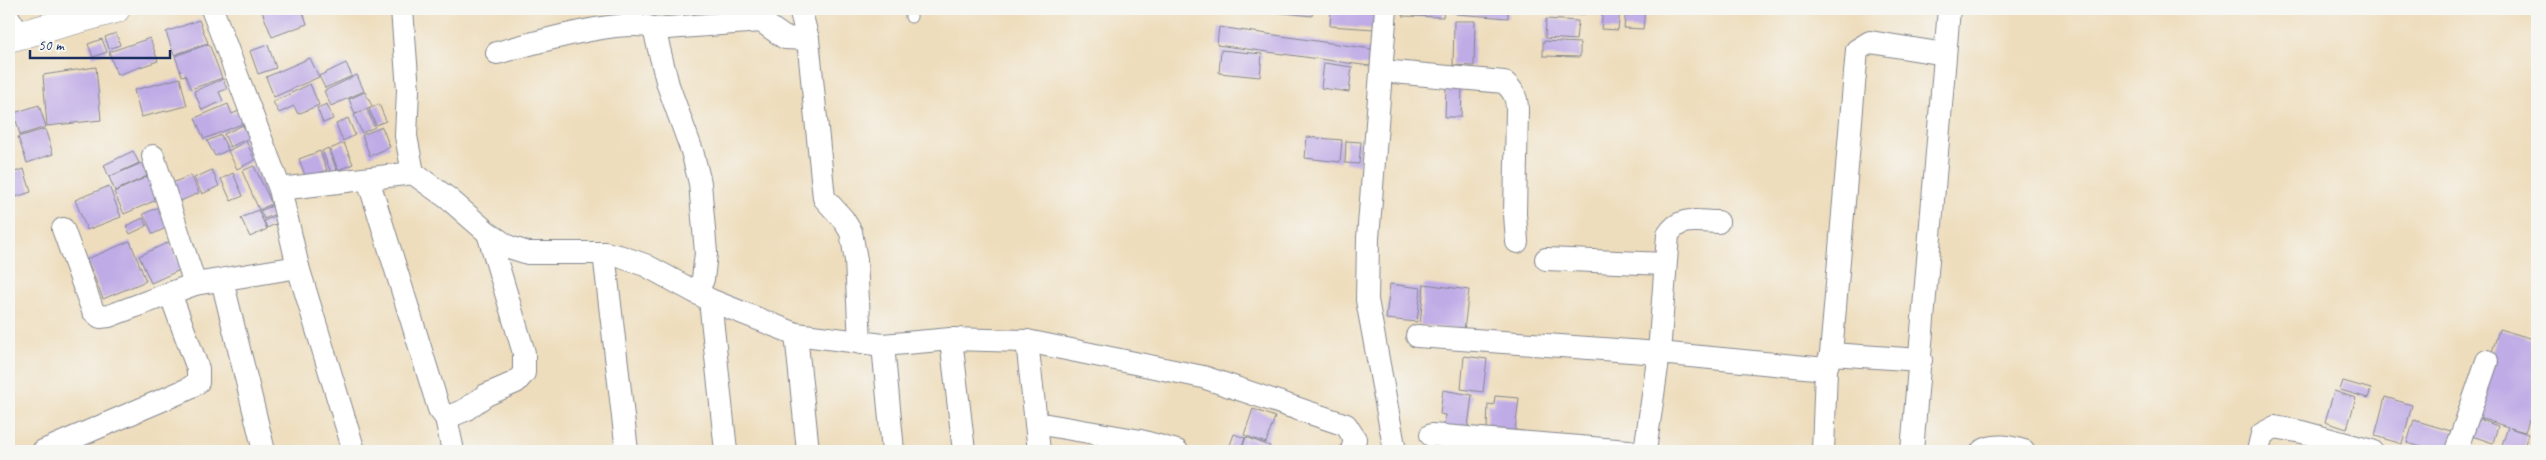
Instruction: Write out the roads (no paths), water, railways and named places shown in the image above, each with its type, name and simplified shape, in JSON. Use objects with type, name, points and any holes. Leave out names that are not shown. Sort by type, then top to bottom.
[{"type":"highway","points":[[12,30],[116,9]]},
{"type":"street","points":[[212,9],[280,190],[298,267],[354,451]]},
{"type":"street","points":[[402,9],[407,73],[406,136],[413,173]]},
{"type":"street","points":[[800,9],[808,39],[824,198],[843,219],[851,232],[856,260],[860,343]]},
{"type":"street","points":[[1386,9],[1368,238],[1368,300],[1395,451]]},
{"type":"street","points":[[1912,451],[1921,360],[1948,9]]},
{"type":"street","points":[[498,53],[534,42],[591,30],[640,24],[654,29],[761,21],[785,38],[808,39]]},
{"type":"street","points":[[654,29],[668,86],[692,151],[700,183],[706,252],[703,279],[704,296],[726,451]]},
{"type":"street","points":[[1823,451],[1829,361],[1857,50],[1870,42],[1945,54]]},
{"type":"street","points":[[1382,71],[1504,82],[1512,89],[1517,99],[1518,109],[1515,214],[1517,242]]},
{"type":"street","points":[[154,156],[195,284]]},
{"type":"street","points":[[280,190],[413,173],[450,199],[488,233],[509,247],[528,253],[604,253],[645,265],[704,296],[796,334],[883,345],[951,339],[1027,341],[1164,368],[1221,383],[1346,426],[1355,438],[1352,451]]},
{"type":"street","points":[[368,179],[439,409],[446,418],[453,451]]},
{"type":"street","points":[[1645,451],[1659,353],[1668,235],[1673,226],[1680,221],[1718,222]]},
{"type":"street","points":[[63,229],[96,315],[109,316],[195,284],[298,267]]},
{"type":"street","points":[[446,418],[465,410],[486,395],[516,382],[524,373],[524,354],[488,233]]},
{"type":"street","points":[[604,253],[627,451]]},
{"type":"street","points":[[1546,259],[1665,264]]},
{"type":"street","points":[[222,280],[264,451]]},
{"type":"street","points":[[43,451],[188,389],[198,382],[198,369],[170,293]]},
{"type":"street","points":[[796,334],[808,451]]},
{"type":"street","points":[[1417,336],[1659,353],[1829,361],[1921,360]]},
{"type":"street","points":[[951,339],[964,451]]},
{"type":"street","points":[[1027,341],[1038,451]]},
{"type":"street","points":[[883,345],[893,451]]},
{"type":"street","points":[[2456,451],[2487,361]]},
{"type":"street","points":[[1036,423],[1141,441],[1177,451]]},
{"type":"street","points":[[2258,451],[2262,434],[2275,427],[2348,448],[2372,451]]},
{"type":"street","points":[[1431,435],[1629,451]]},
{"type":"street","points":[[1982,451],[1988,448],[2007,446],[2024,451]]}]
